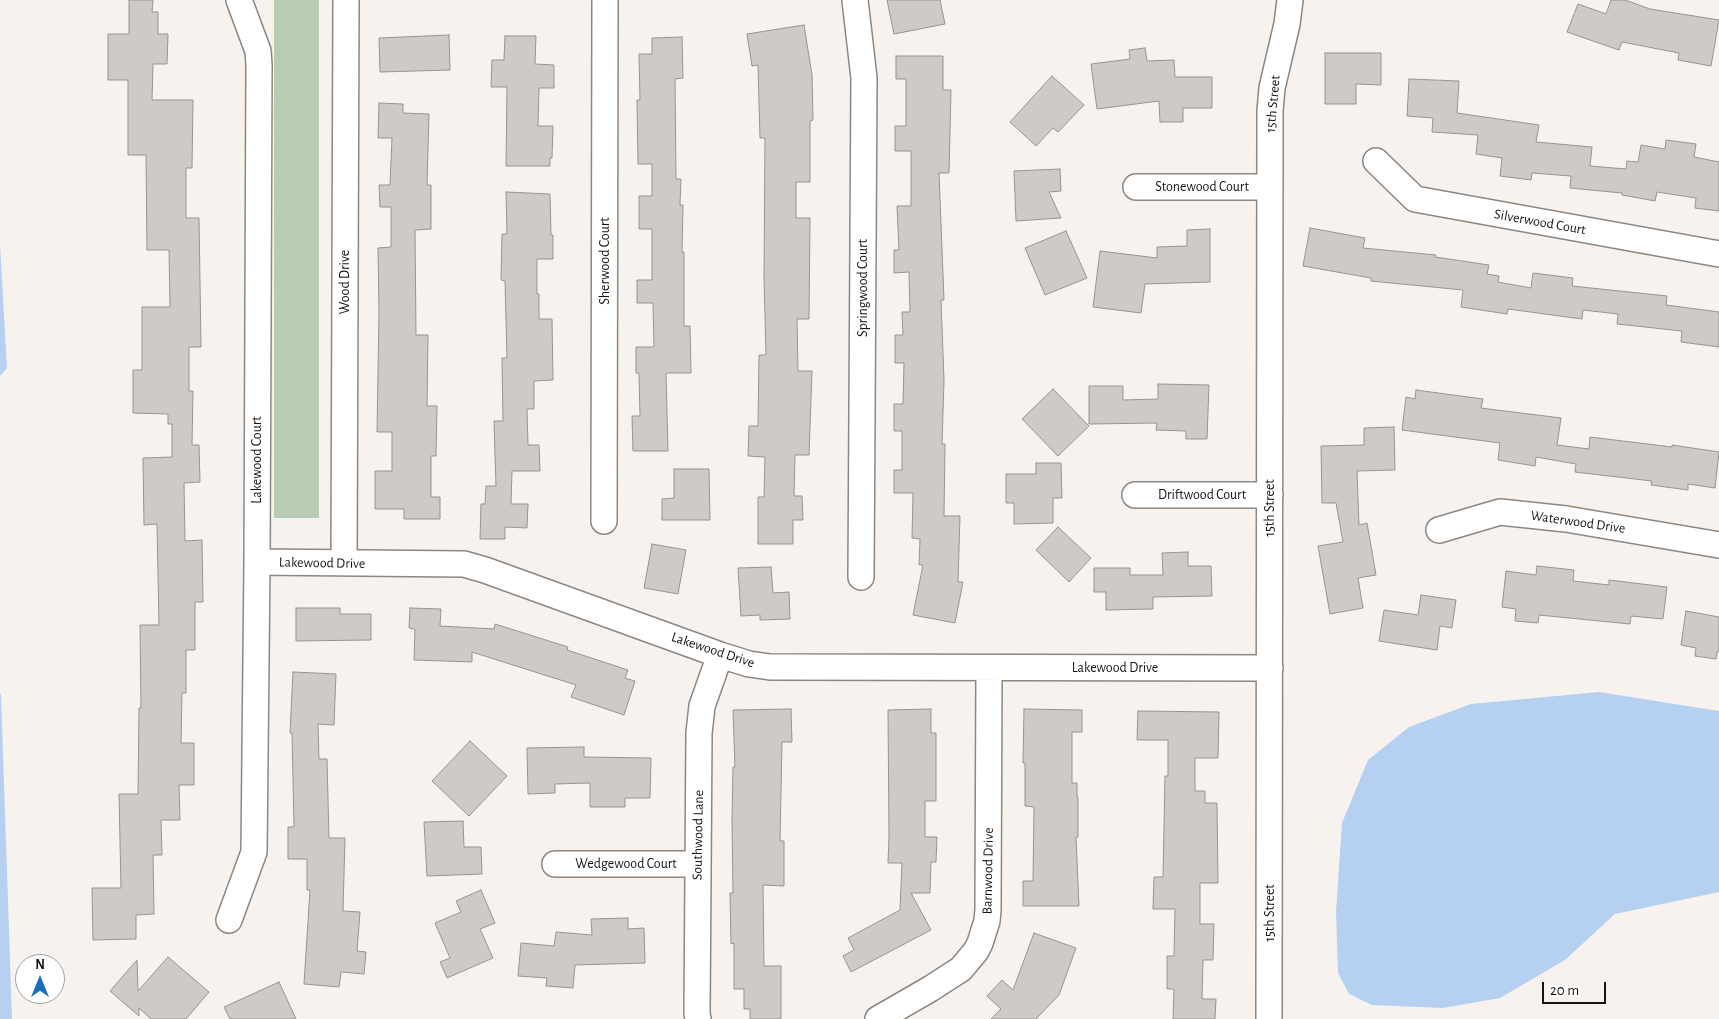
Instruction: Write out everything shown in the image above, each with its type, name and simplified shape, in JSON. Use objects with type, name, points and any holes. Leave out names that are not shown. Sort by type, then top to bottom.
[{"type":"street","name":"Lakewood Court","points":[[229,920],[254,852],[257,562],[259,65],[258,51],[238,0]]},
{"type":"street","name":"Wood Drive","points":[[344,563],[346,0]]},
{"type":"street","name":"Sherwood Court","points":[[604,521],[605,0]]},
{"type":"street","name":"Springwood Court","points":[[855,0],[864,78],[862,577]]},
{"type":"street","name":"15th Street","points":[[1269,1019],[1270,111],[1276,65],[1288,24],[1290,0]]},
{"type":"street","name":"Silverwood Court","points":[[1376,161],[1415,199],[1719,254]]},
{"type":"street","name":"Stonewood Court","points":[[1136,187],[1269,187]]},
{"type":"street","name":"Driftwood Court","points":[[1135,495],[1270,495]]},
{"type":"street","name":"Waterwood Drive","points":[[1439,530],[1500,512],[1566,519],[1719,545]]},
{"type":"street","name":"Lakewood Drive","points":[[257,562],[464,564],[720,655],[749,664],[770,667],[1270,668]]},
{"type":"street","name":"Southwood Lane","points":[[698,1019],[699,733],[702,706],[720,655]]},
{"type":"street","name":"Barnwood Drive","points":[[878,1019],[930,990],[961,969],[976,951],[987,921],[989,668]]},
{"type":"street","name":"Wedgewood Court","points":[[555,864],[698,864]]},
{"type":"green space","points":[[274,0],[319,0],[319,518],[274,518]]},
{"type":"water","points":[[0,246],[7,368],[0,376]]},
{"type":"water","points":[[1599,692],[1719,711],[1719,892],[1615,914],[1565,960],[1500,998],[1443,1008],[1372,1005],[1349,994],[1338,973],[1336,912],[1342,823],[1368,760],[1409,727],[1471,704]]},
{"type":"water","points":[[0,693],[1,695],[12,1019],[0,1019]]},
{"type":"building","points":[[129,0],[153,0],[152,12],[158,12],[158,34],[168,34],[167,64],[153,64],[152,100],[193,100],[192,168],[186,168],[186,218],[199,218],[201,347],[189,347],[189,391],[193,391],[192,445],[199,445],[200,482],[184,483],[185,541],[202,540],[203,602],[195,602],[195,650],[186,650],[186,693],[182,693],[181,743],[194,743],[194,785],[179,785],[180,820],[161,820],[162,855],[153,855],[154,914],[136,915],[136,939],[93,940],[92,888],[121,888],[119,794],[138,794],[139,708],[141,708],[140,625],[159,625],[157,524],[144,525],[143,458],[172,457],[172,424],[168,424],[168,414],[133,413],[133,370],[142,370],[142,307],[170,307],[169,250],[147,250],[146,155],[128,155],[128,80],[108,80],[108,34],[129,34]]},
{"type":"building","points":[[887,0],[940,0],[945,24],[894,34]]},
{"type":"building","points":[[1611,0],[1625,0],[1650,9],[1719,20],[1711,66],[1678,60],[1679,53],[1622,42],[1619,50],[1567,32],[1578,4],[1606,14]]},
{"type":"building","points":[[804,25],[812,75],[813,120],[810,121],[810,182],[796,182],[796,218],[810,218],[809,319],[797,319],[798,371],[812,371],[809,455],[795,455],[794,496],[802,496],[803,520],[793,520],[793,544],[758,544],[758,497],[764,497],[765,457],[748,456],[749,426],[758,426],[759,355],[766,355],[764,278],[765,138],[760,138],[758,65],[752,66],[747,34]]},
{"type":"building","points":[[449,35],[450,70],[380,72],[379,38]]},
{"type":"building","points":[[505,36],[536,36],[535,64],[554,65],[554,88],[539,88],[538,126],[553,126],[550,166],[506,166],[507,87],[491,87],[492,60],[504,60]]},
{"type":"building","points":[[682,37],[683,78],[675,79],[676,179],[681,179],[680,205],[683,205],[684,326],[690,326],[691,373],[666,373],[668,451],[633,451],[632,416],[640,416],[639,373],[636,373],[636,347],[654,347],[653,303],[637,303],[637,280],[652,280],[652,229],[639,229],[639,196],[652,196],[652,164],[638,164],[637,100],[640,100],[639,54],[652,54],[652,38]]},
{"type":"building","points":[[1145,48],[1147,61],[1174,60],[1175,77],[1212,77],[1212,108],[1183,108],[1183,122],[1160,122],[1159,101],[1097,109],[1091,64],[1130,59],[1129,50]]},
{"type":"building","points":[[1325,53],[1381,53],[1381,85],[1356,84],[1356,104],[1325,104]]},
{"type":"building","points":[[896,56],[943,56],[943,90],[951,90],[949,173],[939,173],[944,300],[941,300],[944,381],[942,444],[945,444],[944,516],[960,516],[958,582],[963,582],[955,623],[913,615],[923,565],[919,565],[920,539],[912,538],[913,493],[894,493],[894,470],[902,470],[902,431],[894,431],[894,404],[903,404],[904,363],[895,363],[895,335],[903,335],[902,312],[910,312],[909,272],[894,273],[894,250],[899,250],[897,206],[911,206],[911,151],[895,151],[895,126],[906,126],[906,79],[896,79]]},
{"type":"building","points":[[1052,76],[1084,105],[1058,132],[1053,128],[1036,146],[1010,122]]},
{"type":"building","points":[[1409,79],[1459,81],[1457,113],[1539,125],[1536,142],[1592,147],[1590,166],[1626,169],[1627,161],[1638,162],[1641,145],[1665,149],[1666,140],[1696,144],[1694,157],[1719,162],[1719,211],[1695,208],[1696,198],[1657,192],[1655,201],[1622,195],[1622,193],[1570,188],[1571,176],[1532,173],[1531,180],[1500,176],[1502,158],[1476,154],[1478,135],[1432,132],[1433,118],[1407,116]]},
{"type":"building","points":[[379,103],[403,104],[403,113],[429,114],[427,185],[431,185],[431,229],[415,230],[416,335],[428,335],[427,406],[437,406],[436,456],[431,456],[431,497],[440,497],[440,519],[404,519],[404,509],[375,509],[375,471],[392,471],[392,432],[377,432],[378,248],[391,247],[391,207],[380,207],[379,185],[390,185],[392,138],[378,138]]},
{"type":"building","points":[[1060,169],[1061,191],[1049,192],[1061,218],[1016,221],[1014,171]]},
{"type":"building","points":[[506,192],[550,194],[553,259],[537,259],[537,294],[539,294],[539,319],[552,319],[553,380],[534,381],[534,409],[527,409],[528,445],[539,445],[540,471],[512,471],[511,504],[528,504],[527,528],[505,527],[505,539],[480,539],[481,504],[485,504],[486,486],[496,486],[494,421],[503,421],[502,358],[507,358],[505,281],[501,280],[502,234],[507,234]]},
{"type":"building","points":[[1310,228],[1365,238],[1363,248],[1436,255],[1435,257],[1489,265],[1487,274],[1499,276],[1498,282],[1531,288],[1533,273],[1573,278],[1572,286],[1667,296],[1666,305],[1719,312],[1719,347],[1681,342],[1682,331],[1617,324],[1618,314],[1583,310],[1582,319],[1508,309],[1507,314],[1461,307],[1463,290],[1371,281],[1371,278],[1303,266]]},
{"type":"building","points":[[1210,229],[1210,282],[1145,284],[1141,313],[1093,307],[1100,251],[1157,258],[1157,247],[1187,246],[1187,230]]},
{"type":"building","points":[[1066,231],[1087,278],[1045,295],[1025,248]]},
{"type":"building","points":[[1158,384],[1209,385],[1207,439],[1186,439],[1186,431],[1156,430],[1157,423],[1089,424],[1089,386],[1123,386],[1123,400],[1158,399]]},
{"type":"building","points":[[1053,389],[1089,426],[1058,456],[1022,419]]},
{"type":"building","points":[[1416,390],[1483,399],[1481,408],[1561,418],[1557,445],[1589,449],[1590,437],[1672,447],[1672,445],[1719,452],[1715,488],[1688,484],[1688,490],[1651,485],[1652,481],[1575,472],[1576,464],[1536,457],[1535,466],[1498,460],[1500,443],[1402,430],[1406,397],[1415,399]]},
{"type":"building","points":[[1394,427],[1395,470],[1357,471],[1359,525],[1367,523],[1376,575],[1358,578],[1363,608],[1330,614],[1318,546],[1343,542],[1336,503],[1322,503],[1321,446],[1364,445],[1364,428]]},
{"type":"building","points":[[1036,463],[1061,463],[1062,498],[1053,498],[1053,523],[1014,524],[1014,503],[1006,503],[1006,474],[1036,474]]},
{"type":"building","points":[[674,469],[709,469],[710,520],[662,520],[662,499],[674,498]]},
{"type":"building","points":[[1058,527],[1091,558],[1069,582],[1036,550]]},
{"type":"building","points":[[652,544],[686,550],[678,594],[644,588]]},
{"type":"building","points":[[1188,552],[1188,566],[1211,566],[1212,596],[1153,597],[1153,609],[1106,610],[1106,592],[1094,592],[1094,568],[1130,568],[1130,575],[1163,575],[1162,553]]},
{"type":"building","points":[[1537,566],[1574,570],[1573,581],[1609,585],[1609,580],[1667,587],[1663,619],[1631,616],[1630,624],[1539,615],[1538,623],[1515,621],[1516,609],[1502,607],[1506,571],[1536,575]]},
{"type":"building","points":[[771,567],[773,593],[789,592],[790,619],[760,620],[760,615],[741,616],[738,568]]},
{"type":"building","points":[[1421,595],[1456,600],[1452,628],[1440,626],[1437,650],[1379,641],[1384,610],[1418,615]]},
{"type":"building","points":[[296,608],[340,608],[340,614],[371,614],[371,640],[296,641]]},
{"type":"building","points":[[410,608],[441,609],[440,626],[494,629],[495,624],[568,647],[567,650],[628,670],[625,678],[635,681],[624,715],[571,697],[576,685],[472,652],[472,662],[414,660],[415,629],[409,628]]},
{"type":"building","points":[[1686,611],[1719,617],[1719,652],[1717,652],[1716,659],[1695,656],[1696,648],[1681,645]]},
{"type":"building","points":[[293,672],[336,674],[334,725],[318,724],[319,759],[327,759],[329,838],[345,838],[343,911],[360,912],[357,951],[366,952],[364,974],[341,972],[339,987],[304,984],[310,890],[307,890],[307,859],[288,859],[288,827],[294,827],[292,733],[290,733]]},
{"type":"building","points":[[791,709],[792,742],[782,742],[780,841],[784,841],[784,886],[763,885],[764,966],[781,966],[781,1019],[750,1019],[750,1009],[744,1009],[744,989],[734,989],[734,943],[731,944],[730,893],[733,893],[732,820],[733,767],[735,767],[733,710]]},
{"type":"building","points":[[931,709],[931,733],[936,733],[936,801],[925,801],[925,837],[937,837],[936,862],[931,862],[930,893],[911,893],[931,930],[851,972],[843,956],[854,950],[848,938],[900,910],[902,863],[888,863],[888,710]]},
{"type":"building","points":[[1024,709],[1082,710],[1082,732],[1072,732],[1072,783],[1077,783],[1078,797],[1078,837],[1076,837],[1079,906],[1023,906],[1023,881],[1033,881],[1034,807],[1025,806],[1025,763],[1023,763]]},
{"type":"building","points":[[1138,711],[1219,712],[1218,758],[1195,758],[1195,791],[1205,791],[1205,803],[1217,803],[1218,883],[1200,883],[1200,924],[1214,924],[1213,960],[1203,960],[1202,999],[1216,999],[1215,1019],[1173,1019],[1174,989],[1167,989],[1167,956],[1174,956],[1175,909],[1153,909],[1154,877],[1163,877],[1165,776],[1168,776],[1168,740],[1137,740]]},
{"type":"building","points":[[470,741],[507,776],[469,816],[432,781]]},
{"type":"building","points":[[584,747],[584,757],[651,758],[650,798],[625,798],[625,807],[590,807],[590,783],[555,784],[555,793],[528,794],[527,748]]},
{"type":"building","points":[[463,821],[464,847],[481,847],[482,874],[427,876],[424,822]]},
{"type":"building","points":[[481,890],[495,923],[480,929],[493,958],[447,978],[440,962],[450,958],[435,923],[461,912],[456,901]]},
{"type":"building","points":[[628,918],[628,929],[644,928],[645,963],[575,965],[573,988],[546,986],[547,978],[518,976],[521,943],[554,946],[556,932],[592,935],[591,919]]},
{"type":"building","points":[[1034,933],[1076,948],[1059,995],[1036,1019],[991,1019],[1001,1009],[987,996],[1002,980],[1013,990]]},
{"type":"building","points":[[168,957],[209,992],[186,1019],[151,1019],[139,1008],[139,1016],[110,991],[137,960],[138,991]]},
{"type":"building","points":[[279,982],[296,1019],[230,1019],[224,1007]]}]
